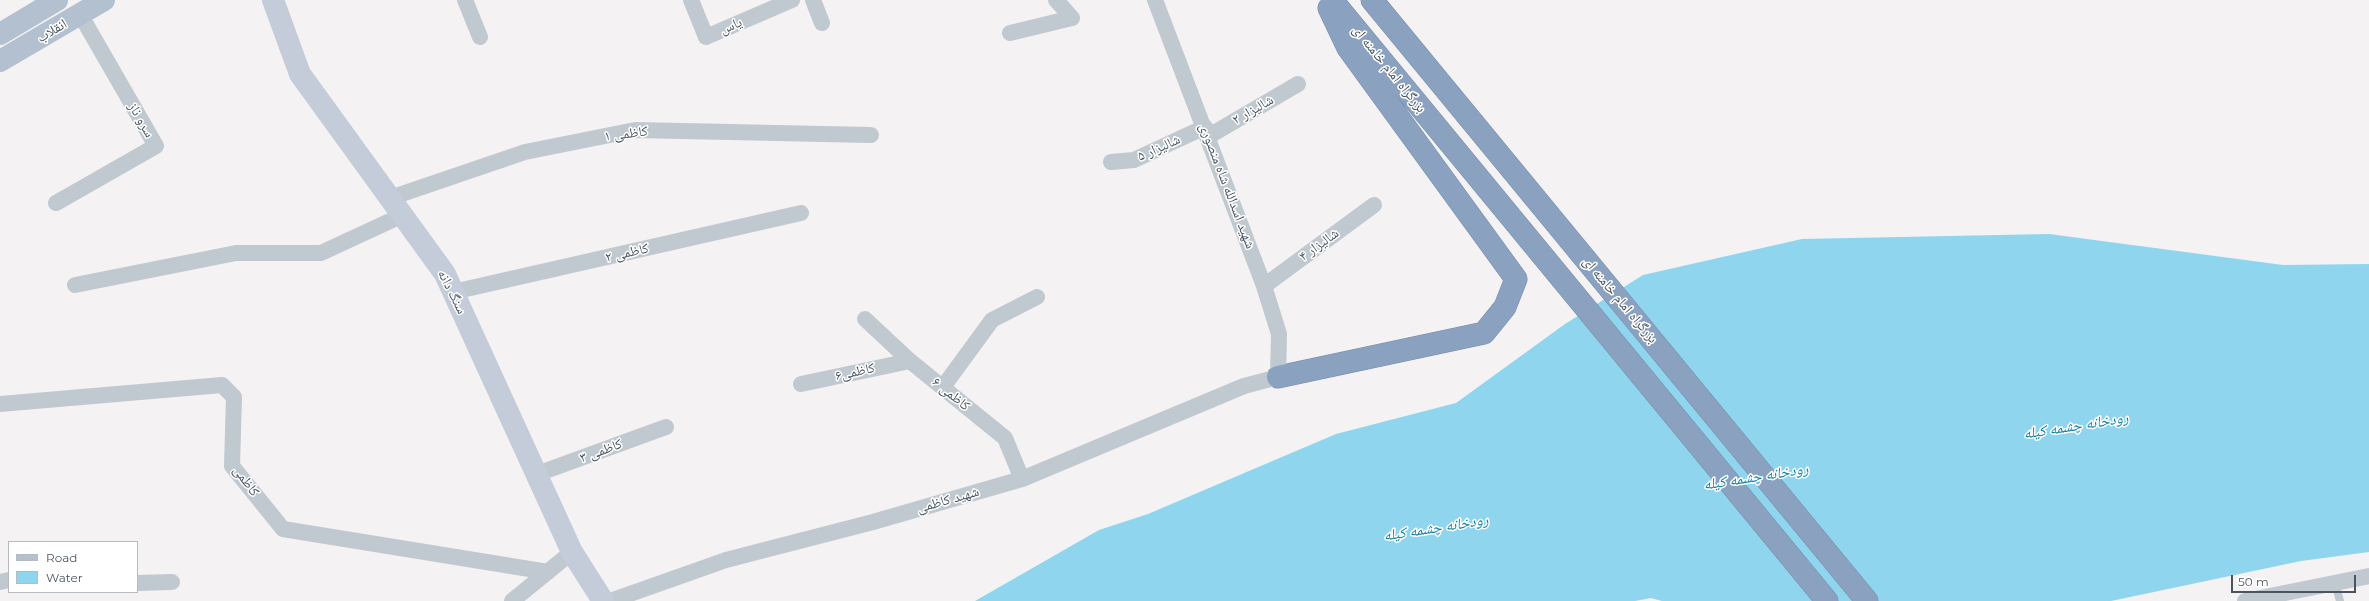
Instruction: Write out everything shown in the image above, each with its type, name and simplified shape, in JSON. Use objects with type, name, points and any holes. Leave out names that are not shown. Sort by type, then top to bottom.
[{"type":"highway","points":[[1278,377],[1484,333],[1505,308],[1516,279],[1348,48],[1326,0]]},
{"type":"highway","name":"بزرگراه امام خامنه ای","points":[[1332,0],[1827,601]]},
{"type":"highway","name":"بزرگراه امام خامنه ای","points":[[1372,0],[1868,601]]},
{"type":"highway","points":[[1381,0],[1436,78]]},
{"type":"main road","name":"انقلاب","points":[[0,34],[57,0]]},
{"type":"main road","name":"انقلاب","points":[[0,61],[104,0]]},
{"type":"street","name":"سنگ دانه","points":[[274,0],[300,74],[445,274],[572,552],[603,601]]},
{"type":"street","points":[[465,0],[480,37]]},
{"type":"street","name":"یاس","points":[[691,0],[706,37],[792,0]]},
{"type":"street","points":[[813,0],[822,23]]},
{"type":"street","points":[[1010,33],[1072,18],[1056,0]]},
{"type":"street","name":"شهید اسدالله شاه منصوری","points":[[1155,0],[1207,132],[1264,286],[1279,334],[1278,377]]},
{"type":"street","name":"سرو ناز","points":[[56,203],[156,146],[80,14]]},
{"type":"street","name":"شالیزار ۲","points":[[1207,132],[1298,84]]},
{"type":"street","name":"کاظمی ۱","points":[[390,198],[524,152],[635,130],[871,135]]},
{"type":"street","name":"شالیزار ۵","points":[[1111,162],[1134,160],[1207,132]]},
{"type":"street","name":"شالیزار ۴","points":[[1264,286],[1374,205]]},
{"type":"street","name":"کاظمی ۲","points":[[453,292],[801,213]]},
{"type":"street","points":[[75,285],[236,253],[321,253],[403,215]]},
{"type":"street","points":[[943,387],[992,320],[1037,297]]},
{"type":"street","name":"کاظمی ۶","points":[[865,319],[910,361],[1005,438],[1022,479]]},
{"type":"street","name":"کاظمی۶","points":[[801,384],[910,361]]},
{"type":"street","name":"شهید کاظمی","points":[[610,601],[726,560],[873,522],[1022,479],[1244,386],[1278,377]]},
{"type":"street","name":"کاظمی","points":[[0,404],[222,385],[234,397],[232,466],[283,529],[548,572]]},
{"type":"street","name":"کاظمی ۳","points":[[537,474],[666,427]]},
{"type":"street","points":[[512,601],[572,552]]},
{"type":"street","points":[[2245,601],[2369,576]]},
{"type":"street","points":[[138,583],[172,582]]},
{"type":"lane","points":[[2335,583],[2340,601]]},
{"type":"water","name":"رودخانه چشمه کیله","points":[[2049,234],[2283,265],[2369,264],[2369,552],[2301,561],[2111,601],[1662,601],[1651,598],[1635,601],[975,601],[1099,530],[1148,514],[1336,434],[1456,403],[1565,324],[1643,275],[1802,239]]}]
